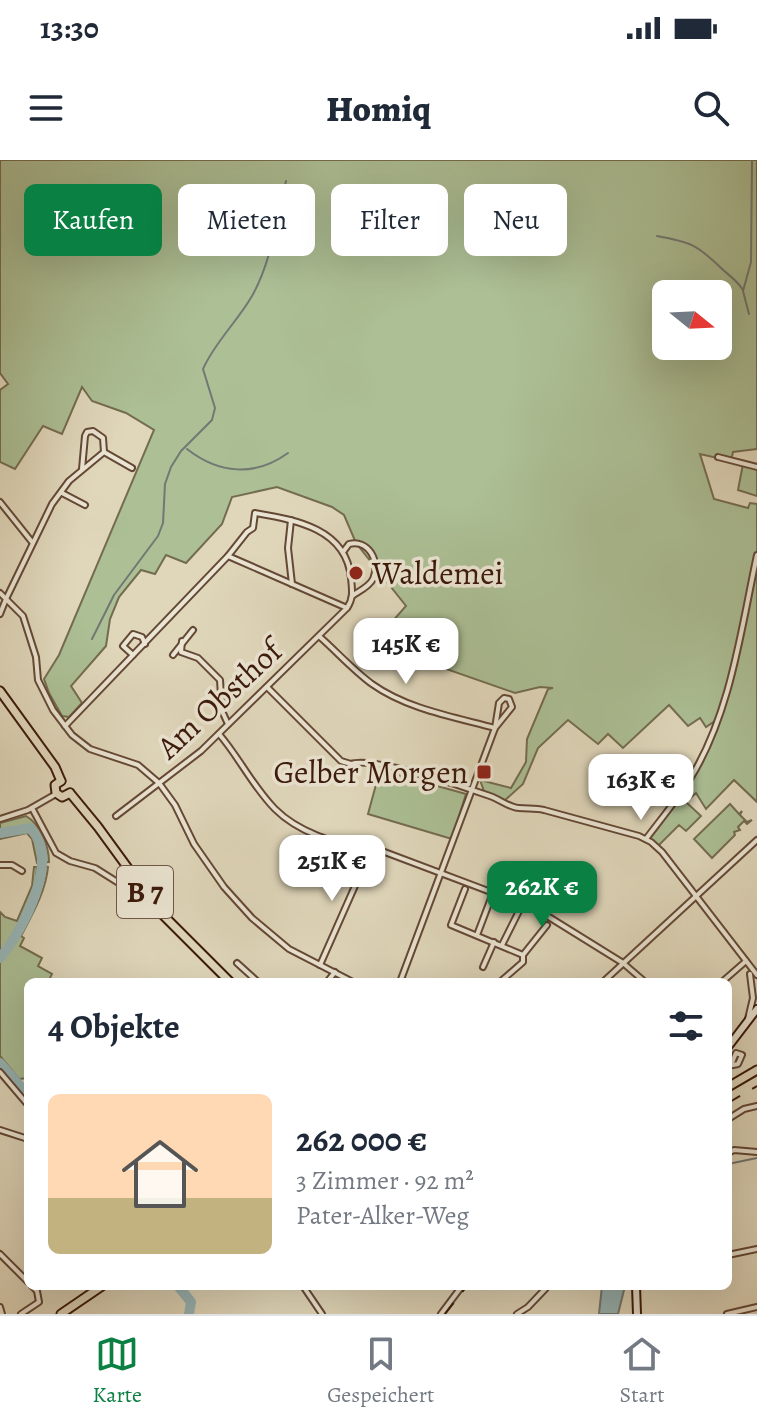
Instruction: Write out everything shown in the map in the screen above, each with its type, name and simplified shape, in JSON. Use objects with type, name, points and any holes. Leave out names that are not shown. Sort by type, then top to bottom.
[{"type":"main road","name":"B 7","points":[[0,691],[55,767],[61,781],[70,784],[70,793],[146,894],[170,923],[226,978]]},
{"type":"main road","points":[[61,781],[55,785],[56,794],[62,797],[70,793]]},
{"type":"main road","points":[[732,1085],[757,1070]]},
{"type":"main road","points":[[61,1314],[96,1290]]},
{"type":"street","points":[[82,469],[87,432],[103,438],[104,452]]},
{"type":"street","points":[[104,452],[132,468]]},
{"type":"street","points":[[0,614],[52,504],[69,481],[104,452]]},
{"type":"street","points":[[718,457],[757,467]]},
{"type":"street","points":[[62,493],[85,505]]},
{"type":"street","points":[[0,502],[32,542]]},
{"type":"street","points":[[65,726],[253,528],[254,505]]},
{"type":"street","points":[[228,556],[347,608],[352,596],[350,567],[343,552],[327,535],[309,525],[255,513]]},
{"type":"street","points":[[291,520],[288,548],[292,584]]},
{"type":"street","points":[[343,552],[349,544],[357,542],[365,545],[374,558],[373,578],[368,586],[352,596]]},
{"type":"street","points":[[646,839],[691,778],[715,726],[730,680],[757,555]]},
{"type":"street","points":[[0,593],[16,607],[29,629],[38,680],[50,706],[65,726],[90,749],[138,765],[159,783],[175,805],[194,844],[224,887],[252,918],[289,949],[346,978]]},
{"type":"street","name":"Am Obsthof","points":[[116,816],[219,734],[347,608]]},
{"type":"street","points":[[173,655],[193,630]]},
{"type":"street","points":[[134,655],[123,646],[133,634],[142,637],[145,644]]},
{"type":"street","points":[[320,637],[384,691],[416,706],[495,728]]},
{"type":"street","points":[[182,641],[181,652],[198,658],[220,680],[222,711],[228,724]]},
{"type":"street","points":[[267,687],[341,761],[351,764],[360,760],[473,790],[516,808],[526,806],[544,810],[646,839],[662,852],[757,975]]},
{"type":"street","points":[[402,978],[495,728],[499,703],[504,698],[509,699],[512,707],[495,728]]},
{"type":"street","points":[[219,734],[239,757],[261,791],[286,818],[324,840],[370,852]]},
{"type":"street","points":[[0,819],[32,808],[56,794]]},
{"type":"street","points":[[32,808],[56,853],[62,858],[95,868],[141,897],[146,894]]},
{"type":"street","points":[[607,978],[757,840]]},
{"type":"street","points":[[320,965],[374,848],[536,909],[623,963],[640,978]]},
{"type":"street","points":[[0,865],[12,865],[22,871]]},
{"type":"street","points":[[465,889],[451,925],[523,955]]},
{"type":"street","points":[[477,935],[493,893]]},
{"type":"street","points":[[502,945],[519,911]]},
{"type":"street","points":[[505,978],[523,962],[523,955],[547,925]]},
{"type":"street","points":[[483,967],[494,942]]},
{"type":"street","points":[[746,961],[757,990]]},
{"type":"street","points":[[727,978],[746,961]]},
{"type":"street","points":[[237,963],[254,978]]},
{"type":"street","points":[[330,978],[335,972]]},
{"type":"street","points":[[748,1020],[753,998],[750,974]]},
{"type":"street","points":[[732,1042],[757,1009]]},
{"type":"street","points":[[0,1072],[24,1100]]},
{"type":"street","points":[[732,1116],[757,1106]]},
{"type":"street","points":[[0,1130],[24,1138]]},
{"type":"street","points":[[732,1150],[757,1152]]},
{"type":"street","points":[[732,1254],[757,1249]]},
{"type":"street","points":[[0,1254],[24,1278]]},
{"type":"street","points":[[21,1314],[39,1302],[36,1290]]},
{"type":"street","points":[[306,1290],[322,1314]]},
{"type":"street","points":[[441,1314],[459,1290]]},
{"type":"street","points":[[517,1314],[544,1290]]},
{"type":"street","points":[[636,1290],[637,1314]]},
{"type":"street","points":[[0,1307],[2,1314]]},
{"type":"street","points":[[727,1314],[757,1307]]},
{"type":"green space","points":[[0,160],[757,160],[757,449],[733,452],[731,461],[700,454],[714,499],[748,508],[750,503],[757,504],[757,802],[734,780],[706,809],[696,793],[686,802],[701,816],[686,831],[679,825],[657,847],[646,839],[695,768],[715,721],[706,727],[700,718],[688,726],[669,705],[623,748],[608,734],[598,744],[568,720],[538,748],[523,784],[503,802],[485,794],[480,780],[511,788],[526,762],[527,739],[548,689],[553,688],[540,687],[515,693],[409,656],[390,624],[406,606],[356,543],[344,515],[332,507],[277,487],[232,497],[222,524],[186,563],[166,555],[155,574],[141,570],[119,597],[110,619],[106,646],[71,686],[82,703],[69,717],[62,716],[44,679],[59,655],[154,430],[126,413],[92,401],[82,387],[62,434],[43,426],[15,469],[0,462],[0,390],[8,384],[0,373]]},
{"type":"green space","points":[[743,464],[757,467],[757,496],[738,490]]},
{"type":"green space","points":[[380,770],[466,794],[452,839],[368,814]]},
{"type":"green space","points":[[730,804],[739,814],[742,811],[740,815],[747,822],[752,820],[747,824],[744,821],[738,827],[740,830],[734,832],[735,835],[712,858],[694,839]]},
{"type":"green space","points":[[26,816],[36,824],[43,836],[49,862],[37,863],[32,839],[27,833],[0,839],[0,823]]},
{"type":"green space","points":[[44,866],[48,867],[44,885],[21,936],[24,938],[20,946],[42,958],[38,966],[52,974],[50,978],[24,978],[24,1078],[19,1079],[0,1056],[0,963],[14,944],[40,891]]},
{"type":"green space","points":[[34,867],[37,867],[36,879],[30,902],[14,934],[0,953],[0,912],[17,921],[32,886]]},
{"type":"water","points":[[602,1290],[624,1290],[618,1314],[599,1314]]},
{"type":"waterway","points":[[749,314],[743,291],[751,262],[752,160]]},
{"type":"waterway","points":[[92,639],[114,595],[158,536],[163,523],[165,484],[171,467],[181,451],[212,420],[215,408],[203,369],[259,283],[273,240],[286,181]]},
{"type":"waterway","points":[[657,236],[685,242],[698,249],[743,290]]},
{"type":"waterway","points":[[187,449],[212,464],[237,469],[263,466],[288,453]]},
{"type":"waterway","points":[[0,833],[30,828],[39,841],[42,858],[40,876],[28,913],[0,958]]},
{"type":"waterway","points":[[0,1063],[24,1090]]},
{"type":"waterway","points":[[732,1163],[757,1158]]},
{"type":"waterway","points":[[181,1290],[191,1302],[189,1314]]},
{"type":"railway","points":[[732,1101],[757,1086]]},
{"type":"railway","points":[[445,1314],[464,1290]]},
{"type":"place","name":"Waldemei","points":[[356,573]]},
{"type":"place","name":"Gelber Morgen","points":[[484,772]]}]
